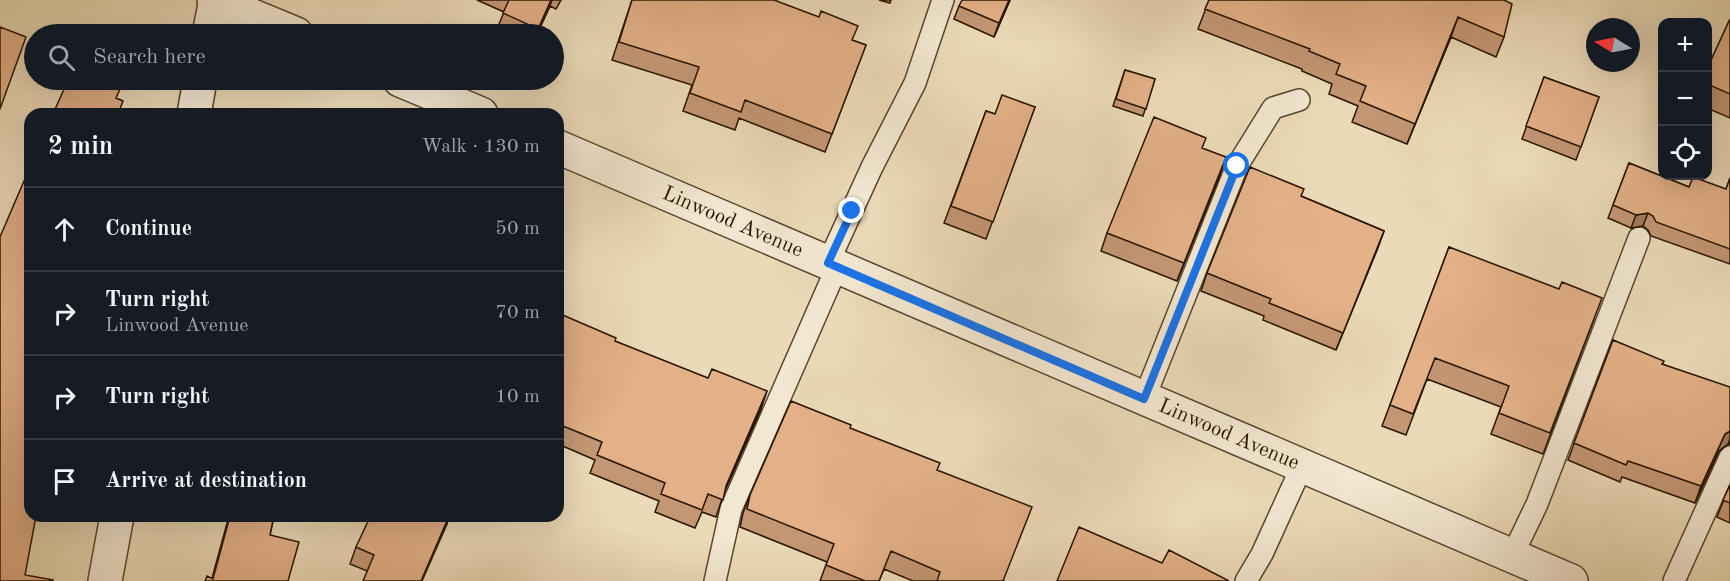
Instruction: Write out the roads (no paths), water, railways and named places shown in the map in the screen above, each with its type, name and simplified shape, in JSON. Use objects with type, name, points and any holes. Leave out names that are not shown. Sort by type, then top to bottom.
[{"type":"street","points":[[211,24],[215,0],[272,24]]},
{"type":"street","points":[[195,108],[198,90]]},
{"type":"street","points":[[424,90],[467,108]]},
{"type":"street","name":"Linwood Avenue","points":[[564,150],[1571,581]]},
{"type":"street","points":[[105,581],[116,522]]},
{"type":"lane","points":[[715,581],[731,509],[872,167],[915,83],[943,0]]},
{"type":"lane","points":[[1144,399],[1237,166],[1272,108],[1299,100]]},
{"type":"lane","points":[[1512,556],[1537,504],[1639,238]]},
{"type":"lane","points":[[1674,581],[1730,457]]},
{"type":"lane","points":[[1246,581],[1270,537],[1302,466]]}]
